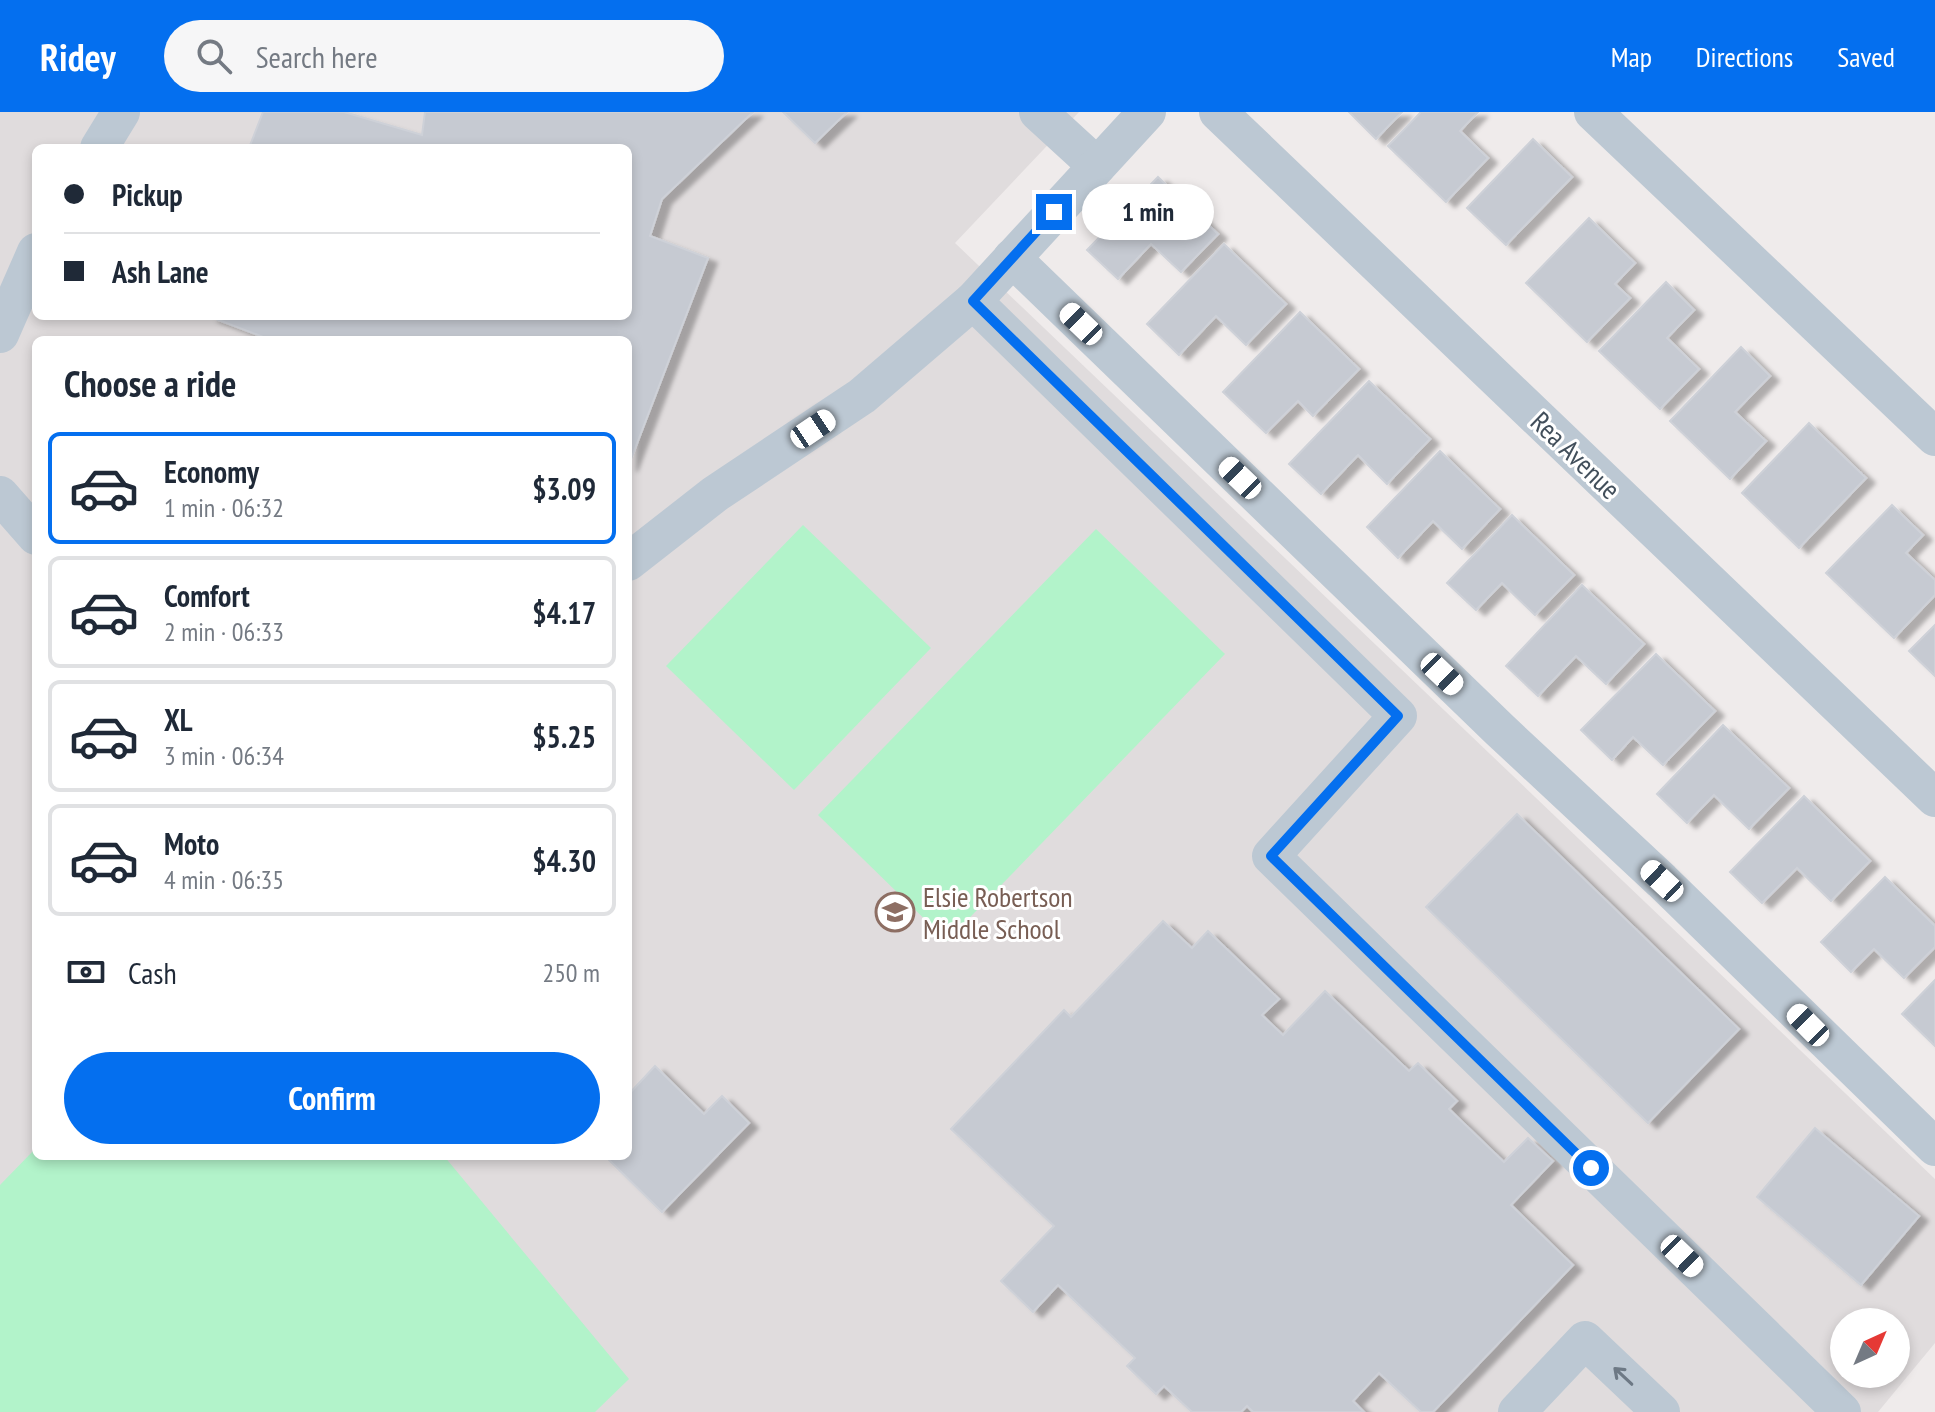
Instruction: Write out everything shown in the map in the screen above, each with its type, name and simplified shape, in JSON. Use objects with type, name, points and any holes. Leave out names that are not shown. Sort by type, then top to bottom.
[{"type":"street","points":[[101,144],[121,112]]},
{"type":"street","points":[[1038,112],[1097,166]]},
{"type":"street","points":[[632,559],[715,494],[862,396],[973,301],[1147,112]]},
{"type":"street","name":"Rea Avenue","points":[[1218,112],[1935,798]]},
{"type":"street","points":[[1593,112],[1935,437]]},
{"type":"street","points":[[1012,258],[1935,1147]]},
{"type":"street","points":[[0,334],[32,261]]},
{"type":"street","points":[[973,301],[1398,716],[1271,856],[1842,1412]]},
{"type":"street","points":[[0,495],[32,531]]},
{"type":"street","points":[[1517,1412],[1585,1340],[1661,1412]]},
{"type":"shaded area","name":"Elsie Robertson Middle School","points":[[0,112],[1079,112],[955,243],[1935,1179],[1935,1343],[1910,1373],[1910,1308],[1830,1308],[1830,1388],[1898,1388],[1878,1412],[0,1412]]},
{"type":"green space","points":[[803,525],[931,648],[794,790],[666,666]]},
{"type":"green space","points":[[1096,529],[1225,654],[947,941],[818,815]]},
{"type":"green space","points":[[32,1152],[32,1160],[447,1160],[629,1379],[595,1412],[0,1412],[0,1185]]},
{"type":"building","points":[[263,112],[344,112],[422,135],[425,112],[753,112],[662,199],[650,236],[708,258],[632,457],[632,336],[260,336],[218,320],[632,320],[632,144],[251,144]]},
{"type":"building","points":[[783,112],[847,112],[815,143]]},
{"type":"building","points":[[1349,112],[1402,112],[1376,139]]},
{"type":"building","points":[[1421,112],[1478,112],[1460,131],[1488,158],[1446,202],[1388,146]]},
{"type":"building","points":[[1533,139],[1572,177],[1506,245],[1467,208]]},
{"type":"building","points":[[1158,177],[1218,234],[1181,272],[1151,244],[1118,279],[1087,250]]},
{"type":"building","points":[[1589,218],[1635,263],[1615,284],[1630,298],[1587,342],[1526,283]]},
{"type":"building","points":[[1224,244],[1286,304],[1246,345],[1216,316],[1179,355],[1147,324]]},
{"type":"building","points":[[1666,282],[1694,310],[1667,338],[1699,369],[1660,409],[1599,351]]},
{"type":"building","points":[[1300,312],[1359,369],[1313,416],[1298,401],[1266,433],[1223,392]]},
{"type":"building","points":[[1741,347],[1770,376],[1735,412],[1766,441],[1730,479],[1670,421]]},
{"type":"building","points":[[1369,381],[1430,439],[1387,484],[1358,455],[1321,494],[1289,464]]},
{"type":"building","points":[[1809,423],[1866,478],[1799,548],[1742,493]]},
{"type":"building","points":[[1440,451],[1500,509],[1462,549],[1433,521],[1398,558],[1367,527]]},
{"type":"building","points":[[1892,505],[1923,535],[1906,553],[1935,580],[1935,595],[1894,638],[1826,573]]},
{"type":"building","points":[[1512,515],[1574,575],[1535,615],[1502,583],[1476,610],[1447,583]]},
{"type":"building","points":[[1582,585],[1644,644],[1606,684],[1576,656],[1538,696],[1506,666]]},
{"type":"building","points":[[1935,625],[1935,676],[1909,651]]},
{"type":"building","points":[[1656,654],[1715,711],[1663,765],[1633,737],[1612,760],[1581,730]]},
{"type":"building","points":[[1723,725],[1789,788],[1749,829],[1714,795],[1687,823],[1657,794]]},
{"type":"building","points":[[1804,796],[1870,861],[1831,901],[1797,868],[1762,903],[1730,872]]},
{"type":"building","points":[[1517,814],[1739,1029],[1648,1123],[1426,907]]},
{"type":"building","points":[[1885,877],[1935,926],[1935,947],[1904,978],[1874,949],[1851,972],[1821,942]]},
{"type":"building","points":[[1163,921],[1192,948],[1208,931],[1279,999],[1262,1015],[1283,1035],[1325,991],[1409,1071],[1418,1063],[1457,1101],[1449,1109],[1504,1162],[1528,1138],[1553,1161],[1511,1205],[1573,1265],[1433,1412],[1421,1412],[1379,1373],[1353,1401],[1364,1412],[1253,1412],[1247,1406],[1241,1412],[1192,1412],[1164,1386],[1156,1394],[1127,1366],[1135,1358],[1058,1285],[1033,1312],[1001,1281],[1054,1226],[951,1129],[1064,1010],[1071,1017]]},
{"type":"building","points":[[1935,980],[1935,1046],[1902,1014]]},
{"type":"building","points":[[655,1066],[704,1114],[722,1096],[749,1123],[662,1212],[609,1160],[632,1160],[632,1091]]},
{"type":"building","points":[[1815,1128],[1919,1216],[1861,1285],[1757,1197]]},
{"type":"place","name":"Elsie Robertson Middle School","points":[[895,912]]},
{"type":"route","points":[[1054,212],[973,301],[1398,716],[1271,856],[1591,1168]]}]
